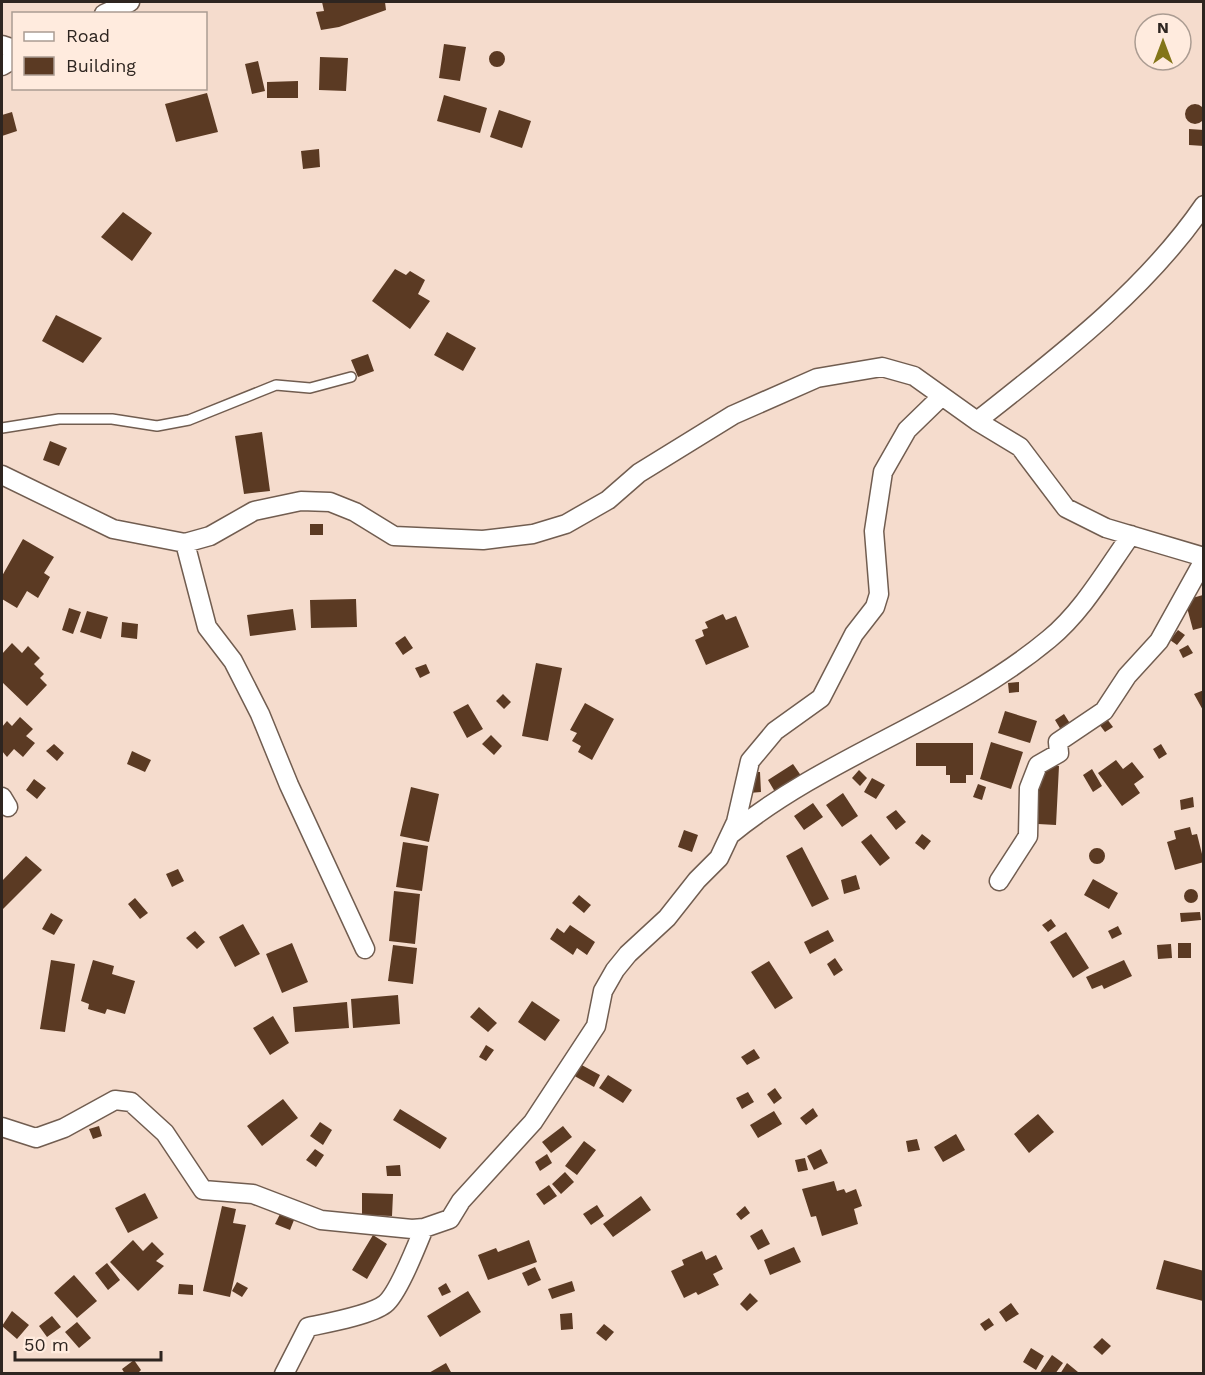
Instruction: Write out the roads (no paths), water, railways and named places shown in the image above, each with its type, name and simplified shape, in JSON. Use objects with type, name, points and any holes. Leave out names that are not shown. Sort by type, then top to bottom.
[{"type":"street","points":[[108,12],[130,2]]},
{"type":"street","points":[[977,421],[1108,312],[1167,251],[1203,205]]},
{"type":"street","points":[[2,475],[113,529],[185,543],[210,536],[254,511],[301,501],[330,502],[355,512],[394,537],[483,540],[533,534],[566,524],[608,500],[639,473],[733,415],[817,378],[882,367],[914,376],[977,421],[1020,447],[1066,508],[1106,528],[1203,559],[1159,641],[1127,676],[1104,711],[1058,742],[1059,753],[1038,765],[1029,788],[1028,836],[999,881]]},
{"type":"street","points":[[2,1127],[36,1138],[64,1128],[115,1100],[131,1102],[165,1133],[203,1190],[253,1194],[321,1220],[424,1228],[450,1219],[461,1201],[533,1122],[596,1026],[603,991],[615,970],[628,954],[667,918],[697,880],[719,858],[736,822],[750,761],[775,731],[797,718],[821,698],[854,634],[875,607],[879,594],[875,512],[883,472],[907,430],[942,396]]},
{"type":"street","points":[[730,836],[765,808],[847,758],[995,678],[1050,638],[1080,608],[1131,535]]},
{"type":"street","points":[[185,543],[207,627],[232,661],[260,714],[365,949]]},
{"type":"street","points":[[284,1374],[308,1327],[355,1316],[386,1304],[409,1264],[424,1228]]},
{"type":"lane","points":[[2,428],[59,419],[112,419],[157,426],[189,420],[276,386],[310,388],[351,377]]}]
